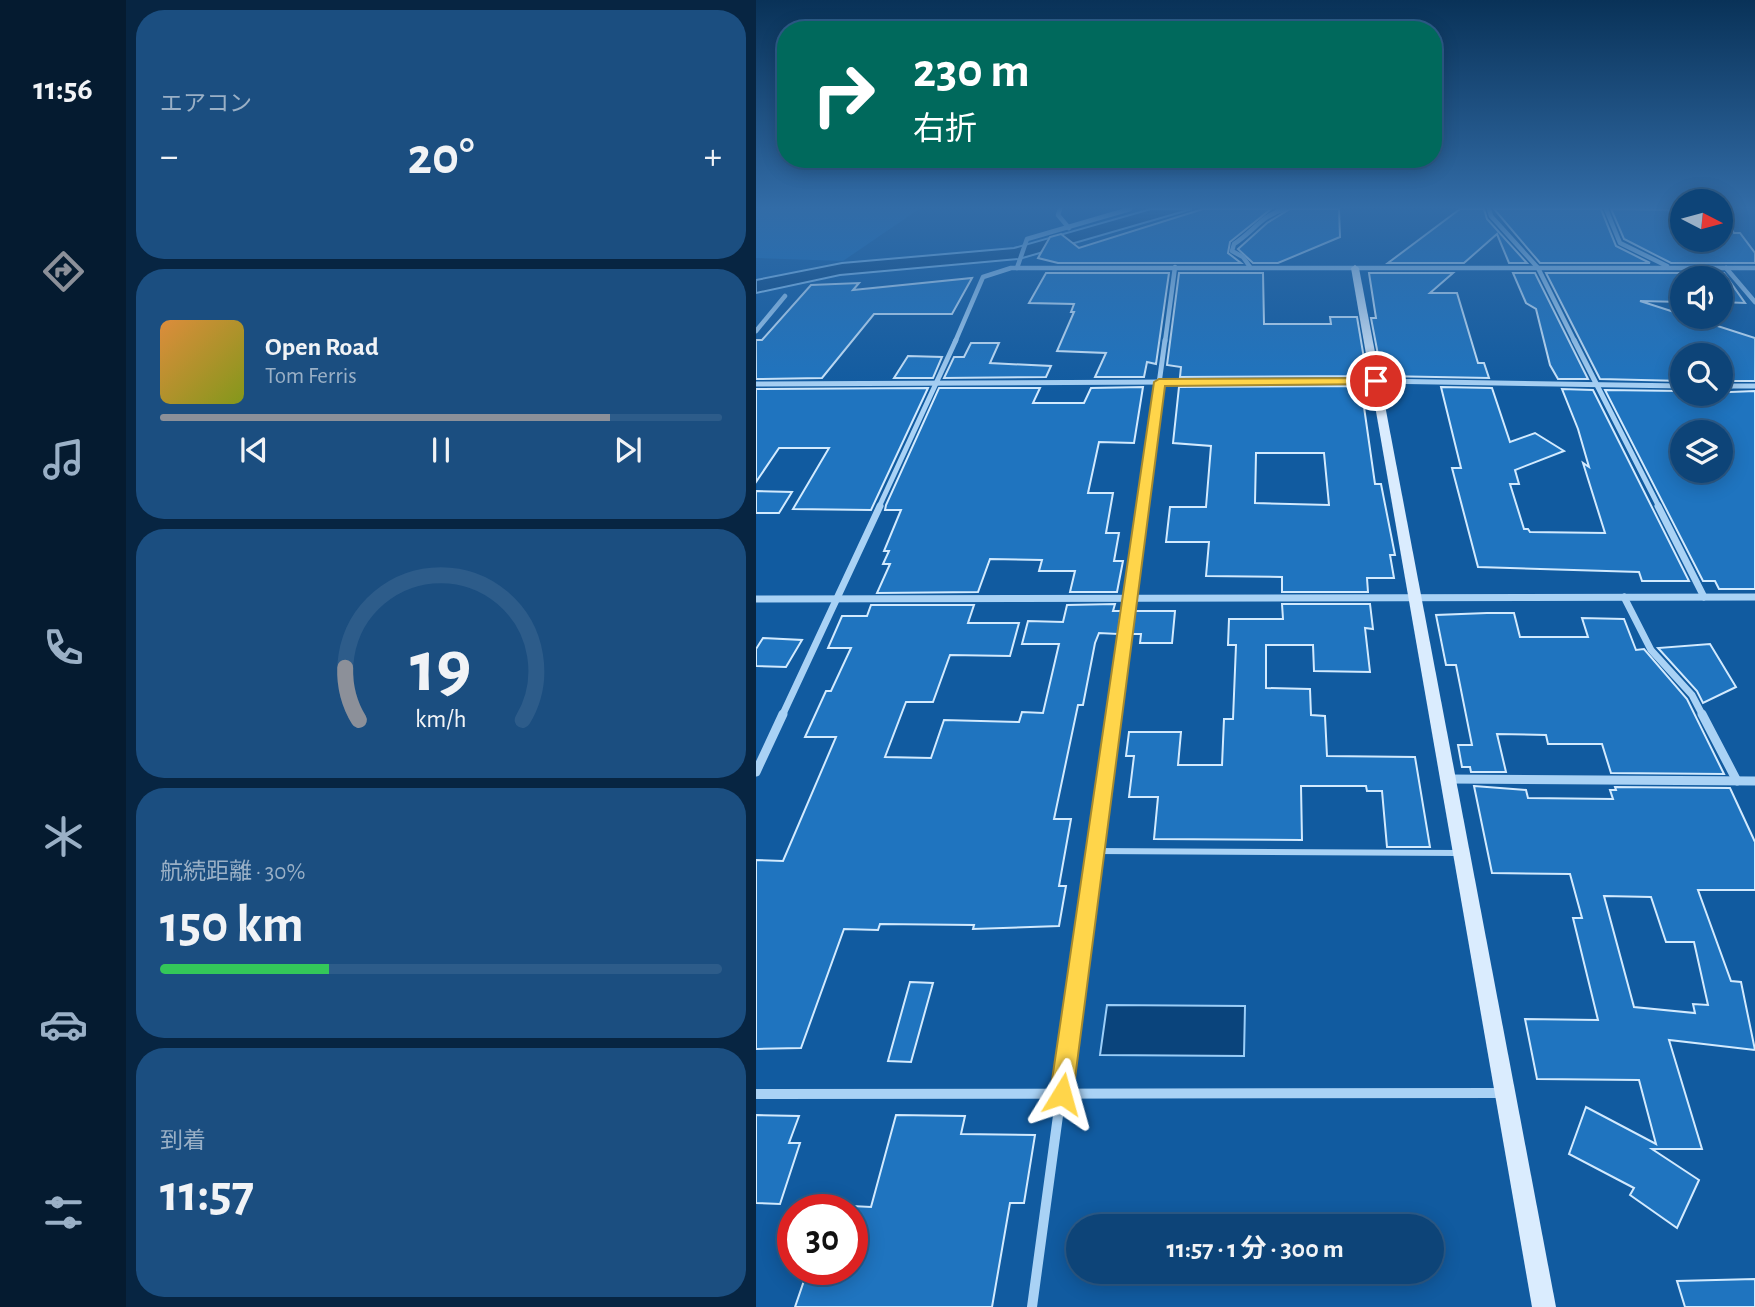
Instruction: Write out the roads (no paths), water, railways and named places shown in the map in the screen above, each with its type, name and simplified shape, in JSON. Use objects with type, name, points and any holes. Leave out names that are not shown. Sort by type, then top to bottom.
[{"type":"street","points":[[756,772],[937,383],[983,277],[1009,270]]},
{"type":"street","points":[[1032,1307],[1175,270]]},
{"type":"street","points":[[1356,270],[1545,1307]]},
{"type":"street","points":[[1539,270],[1704,597]]},
{"type":"street","points":[[1733,276],[1755,302]]},
{"type":"street","points":[[756,331],[785,296]]},
{"type":"street","points":[[756,384],[1376,381],[1670,386]]},
{"type":"street","points":[[1733,386],[1755,386]]},
{"type":"street","points":[[1623,597],[1651,650],[1692,695],[1737,781]]},
{"type":"street","points":[[756,599],[1755,597]]},
{"type":"street","points":[[1448,779],[1755,781]]},
{"type":"street","points":[[756,1094],[1505,1093]]},
{"type":"lane","points":[[1095,851],[1462,853]]}]
